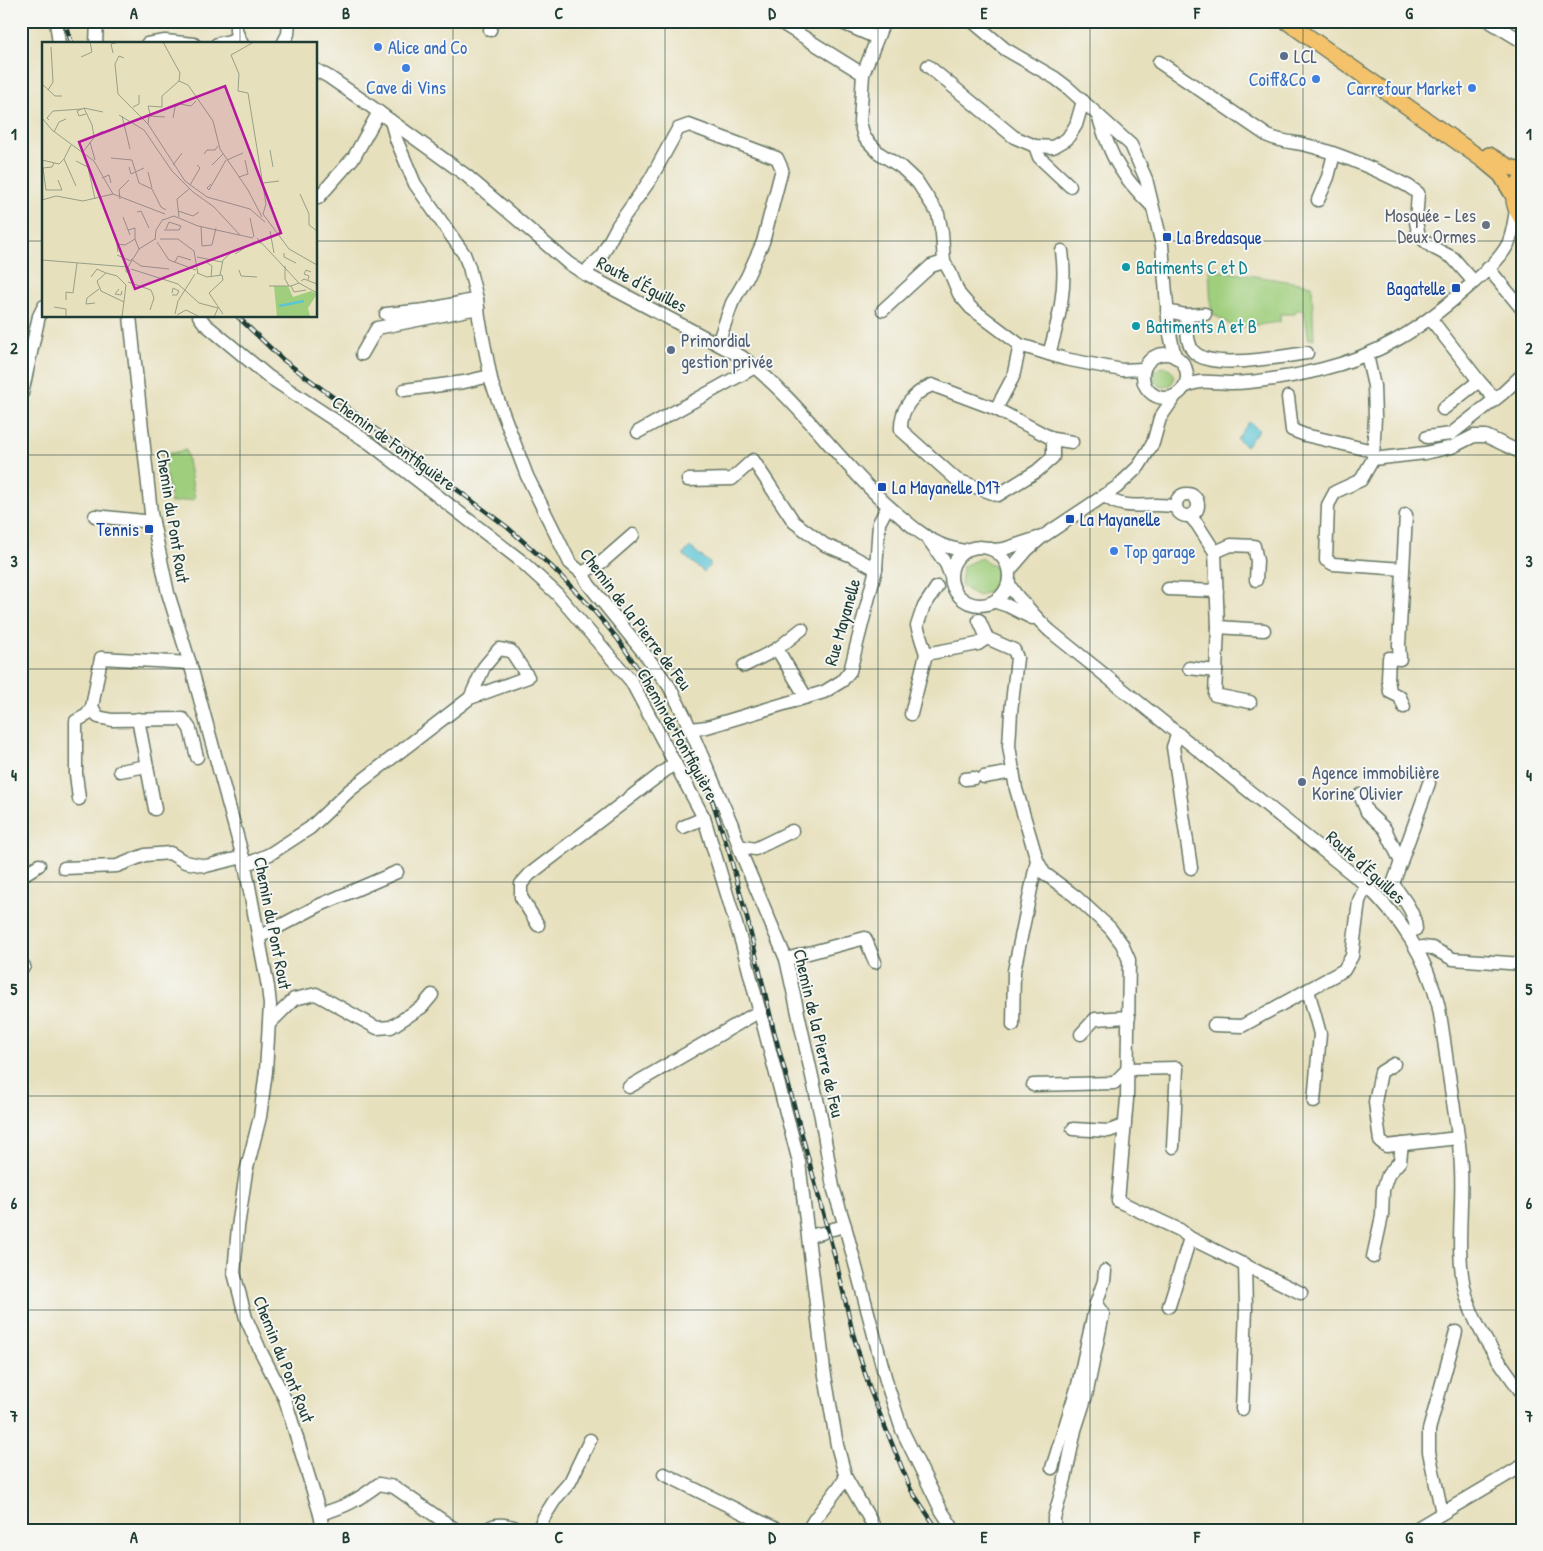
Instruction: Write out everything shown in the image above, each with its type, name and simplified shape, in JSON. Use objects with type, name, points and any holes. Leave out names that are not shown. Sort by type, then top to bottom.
[{"type":"main road","points":[[1286,21],[1483,160],[1501,175],[1513,195],[1519,215]]},
{"type":"main road","points":[[1300,21],[1500,163],[1522,170]]},
{"type":"main road","points":[[1513,195],[1516,185],[1522,178]]},
{"type":"street","points":[[56,21],[59,42]]},
{"type":"street","points":[[96,42],[97,21]]},
{"type":"street","points":[[226,42],[240,40],[236,31],[236,21]]},
{"type":"street","points":[[778,21],[863,74]]},
{"type":"street","points":[[838,21],[877,38]]},
{"type":"street","points":[[884,21],[863,74],[860,122],[864,137],[879,153],[901,167],[918,183],[938,214],[942,233],[944,262],[959,294],[971,308],[1020,344],[1049,354],[1122,370],[1143,370]]},
{"type":"street","points":[[972,21],[1005,49],[1055,78],[1098,113],[1131,145],[1146,179],[1162,245],[1169,330],[1176,356],[1203,381]]},
{"type":"street","points":[[1489,21],[1522,41]]},
{"type":"street","points":[[159,42],[175,42]]},
{"type":"street","points":[[1159,62],[1268,136],[1280,142],[1302,144],[1334,154],[1397,180],[1418,192],[1416,222],[1419,236],[1432,247],[1453,258],[1474,282]]},
{"type":"street","points":[[928,66],[1014,137],[1035,146],[1053,147],[1067,139],[1076,126],[1083,101]]},
{"type":"street","name":"Route d'Éguilles","points":[[318,67],[480,186],[561,257],[585,274],[742,356],[794,406],[856,476],[888,506],[926,536],[948,548],[965,551]]},
{"type":"street","name":"Route d'Éguilles","points":[[318,71],[328,76]]},
{"type":"street","points":[[318,198],[354,157],[379,112]]},
{"type":"street","points":[[1098,113],[1108,148],[1119,170],[1152,207]]},
{"type":"street","name":"Chemin de la Pierre de Feu","points":[[391,121],[396,139],[415,184],[464,254],[470,267],[490,376],[527,476],[570,563],[582,573],[589,585],[669,686],[691,729],[786,959],[821,1117],[833,1187],[827,1231],[824,1370],[836,1445],[846,1478],[876,1530]]},
{"type":"street","points":[[585,274],[588,268],[601,257],[618,225],[650,180],[678,129],[689,125],[777,158],[782,169],[763,242],[747,277],[732,303],[718,343]]},
{"type":"street","points":[[1035,146],[1039,157],[1070,186]]},
{"type":"street","points":[[1318,200],[1328,177],[1334,154]]},
{"type":"street","points":[[1122,370],[1144,386],[1149,393],[1166,399],[1194,382],[1232,383],[1288,377],[1367,356],[1398,340],[1430,318],[1474,282],[1501,254],[1508,243],[1519,215]]},
{"type":"street","points":[[1508,243],[1522,231]]},
{"type":"street","points":[[1049,354],[1059,320],[1063,295],[1065,270],[1062,251]]},
{"type":"street","points":[[883,310],[931,266],[944,262]]},
{"type":"street","points":[[1488,268],[1522,309]]},
{"type":"street","points":[[386,314],[478,303]]},
{"type":"street","points":[[362,354],[377,328],[478,303]]},
{"type":"street","points":[[21,398],[39,316],[42,310]]},
{"type":"street","points":[[1168,311],[1186,315],[1205,314]]},
{"type":"street","points":[[1186,315],[1188,338],[1193,351],[1204,359],[1247,361],[1307,353]]},
{"type":"street","name":"Chemin du Pont Rout","points":[[130,318],[153,522],[168,594],[190,663],[244,861],[268,987],[269,1024],[266,1072],[260,1117],[246,1172],[234,1273],[246,1318],[285,1399],[320,1514],[323,1530]]},
{"type":"street","name":"Chemin de Fontfiguière","points":[[200,318],[205,324],[269,376],[371,444],[520,560],[557,594],[631,681],[704,818],[742,944],[799,1162],[827,1231]]},
{"type":"street","points":[[1430,318],[1495,399]]},
{"type":"street","points":[[1144,386],[1143,370],[1148,361],[1156,355],[1169,330]]},
{"type":"street","points":[[996,409],[1013,377],[1020,344]]},
{"type":"street","points":[[1156,355],[1176,356]]},
{"type":"street","points":[[1367,356],[1374,386],[1373,455],[1361,480],[1335,492],[1328,505],[1326,560],[1334,564],[1403,569]]},
{"type":"street","points":[[1247,361],[1249,381]]},
{"type":"street","points":[[979,620],[990,604],[1004,594],[1009,577],[1027,550],[1042,537],[1117,487],[1139,466],[1153,443],[1160,418],[1187,380],[1185,366]]},
{"type":"street","points":[[638,432],[755,367]]},
{"type":"street","points":[[1427,437],[1451,434],[1522,375]]},
{"type":"street","points":[[404,390],[464,382],[490,376]]},
{"type":"street","points":[[1442,409],[1479,381]]},
{"type":"street","points":[[1053,439],[1053,457],[1038,471],[998,495],[958,480],[901,430],[901,420],[908,403],[923,389],[932,385],[996,409],[1053,439],[1072,442]]},
{"type":"street","points":[[1157,397],[1160,418]]},
{"type":"street","points":[[1288,397],[1292,430],[1373,455],[1425,453],[1459,444],[1474,436],[1486,436],[1522,453]]},
{"type":"street","points":[[688,480],[732,478],[754,460],[794,522],[825,546],[852,556],[876,568]]},
{"type":"street","points":[[1104,495],[1120,505],[1129,506],[1173,502],[1186,493],[1193,495],[1198,500],[1195,516],[1215,552],[1218,627],[1214,695],[1250,702]]},
{"type":"street","points":[[1173,502],[1182,515],[1195,516]]},
{"type":"street","name":"Rue Mayanelle","points":[[691,729],[706,727],[824,692],[842,681],[850,671],[876,568],[879,523],[888,506]]},
{"type":"street","points":[[1404,707],[1400,697],[1390,692],[1388,679],[1389,658],[1400,659],[1399,645],[1406,515]]},
{"type":"street","points":[[95,516],[153,522]]},
{"type":"street","points":[[582,573],[602,562],[633,534]]},
{"type":"street","name":"Route d'Éguilles","points":[[926,536],[946,564],[950,574]]},
{"type":"street","points":[[1042,537],[1004,549],[994,550],[980,547],[965,551],[955,560],[950,574],[950,582],[957,596],[970,605],[987,638],[1014,650],[1016,658],[1010,712],[1009,746],[1022,812],[1037,860],[1044,873],[1075,896],[1103,922],[1122,944],[1129,960],[1128,1069],[1118,1201],[1180,1230],[1190,1238],[1302,1293]]},
{"type":"street","points":[[1215,552],[1231,544],[1254,546],[1257,561],[1256,580]]},
{"type":"street","points":[[994,550],[1006,563],[1009,577]]},
{"type":"street","name":"Route d'Éguilles","points":[[1009,577],[1012,590],[1038,620],[1366,886],[1396,916],[1408,934],[1418,950],[1429,975],[1438,1005],[1461,1170],[1461,1234],[1464,1286],[1474,1320],[1486,1342],[1522,1393]]},
{"type":"street","points":[[911,714],[926,654],[917,626],[923,608],[937,588]]},
{"type":"street","points":[[1168,589],[1217,590]]},
{"type":"street","points":[[970,605],[990,604]]},
{"type":"street","name":"Route d'Éguilles","points":[[990,604],[1008,606],[1038,620]]},
{"type":"street","points":[[1218,627],[1264,630]]},
{"type":"street","points":[[744,666],[777,649],[802,629]]},
{"type":"street","points":[[926,654],[978,644],[987,638]]},
{"type":"street","points":[[64,868],[117,866],[145,855],[170,853],[184,862],[206,866],[244,861],[270,854],[310,828],[350,790],[470,698],[528,677],[511,651],[499,649],[484,667],[470,698]]},
{"type":"street","points":[[777,649],[806,696]]},
{"type":"street","points":[[79,799],[76,774],[76,721],[87,716],[92,707],[101,658],[190,663]]},
{"type":"street","points":[[1190,668],[1216,671]]},
{"type":"street","points":[[92,707],[98,717],[112,720],[183,719],[190,729],[197,757]]},
{"type":"street","points":[[138,719],[155,809]]},
{"type":"street","points":[[1178,733],[1173,747],[1191,868]]},
{"type":"street","points":[[538,924],[521,897],[521,884],[530,874],[675,763]]},
{"type":"street","points":[[120,771],[147,766]]},
{"type":"street","points":[[974,778],[1013,772]]},
{"type":"street","points":[[1408,934],[1416,929],[1416,922],[1413,914],[1393,884],[1429,783]]},
{"type":"street","points":[[1360,795],[1367,812],[1385,828],[1401,862]]},
{"type":"street","points":[[683,827],[704,818]]},
{"type":"street","points":[[739,846],[755,850],[792,831]]},
{"type":"street","points":[[1013,1026],[1014,971],[1037,860]]},
{"type":"street","points":[[21,876],[39,865]]},
{"type":"street","points":[[259,937],[320,905],[397,872]]},
{"type":"street","points":[[1214,1025],[1242,1026],[1344,970],[1352,956],[1359,901],[1366,886]]},
{"type":"street","points":[[786,959],[865,938],[874,962]]},
{"type":"street","points":[[1418,950],[1422,947],[1432,948],[1454,958],[1522,964]]},
{"type":"street","points":[[1308,990],[1320,1034],[1314,1102]]},
{"type":"street","points":[[269,1024],[294,999],[316,994],[377,1028],[391,1027],[422,1008],[432,995]]},
{"type":"street","points":[[629,1087],[760,1011]]},
{"type":"street","points":[[1081,1034],[1094,1019],[1129,1017]]},
{"type":"street","points":[[1394,1064],[1381,1072],[1375,1102],[1380,1141],[1386,1146],[1458,1138]]},
{"type":"street","points":[[1033,1085],[1114,1083],[1128,1069],[1178,1068],[1173,1148]]},
{"type":"street","points":[[1073,1129],[1109,1131],[1125,1125]]},
{"type":"street","points":[[1373,1257],[1382,1216],[1383,1190],[1388,1175],[1400,1161],[1402,1144]]},
{"type":"street","points":[[827,1231],[887,1384],[902,1430],[941,1510],[954,1530]]},
{"type":"street","points":[[1169,1306],[1190,1238]]},
{"type":"street","points":[[1242,1409],[1246,1309],[1244,1264]]},
{"type":"street","points":[[1052,1468],[1078,1385],[1105,1271]]},
{"type":"street","points":[[1054,1530],[1054,1518],[1065,1479],[1075,1430],[1086,1396],[1103,1314],[1096,1304]]},
{"type":"street","points":[[1442,1513],[1429,1452],[1429,1430],[1456,1332]]},
{"type":"street","points":[[538,1530],[556,1498],[570,1482],[590,1440]]},
{"type":"street","points":[[1414,1530],[1522,1466]]},
{"type":"street","points":[[664,1474],[778,1530]]},
{"type":"street","points":[[808,1530],[846,1478]]},
{"type":"street","points":[[320,1514],[360,1499],[379,1484],[394,1487],[456,1530]]},
{"type":"street","points":[[487,1530],[489,1527],[497,1524],[524,1530]]},
{"type":"green space","points":[[1209,269],[1312,285],[1314,339],[1309,339],[1304,310],[1296,310],[1295,314],[1280,314],[1280,322],[1235,328],[1213,314]]},
{"type":"green space","points":[[1160,367],[1168,367],[1174,373],[1174,381],[1168,387],[1160,387],[1154,381],[1154,373]]},
{"type":"green space","points":[[186,450],[195,499],[171,503],[163,455]]},
{"type":"green space","points":[[981,558],[997,569],[995,589],[978,596],[961,586],[963,566]]},
{"type":"water","points":[[1249,422],[1259,430],[1246,446],[1237,439]]},
{"type":"water","points":[[690,547],[711,564],[704,572],[683,555]]},
{"type":"railway","points":[[64,21],[71,42]]},
{"type":"railway","points":[[239,318],[282,359],[507,527],[553,568],[589,605],[617,638],[652,689],[682,738],[712,800],[729,852],[774,1031],[836,1261],[853,1334],[870,1390],[911,1490],[938,1530]]},
{"type":"place","name":"Alice and Co","points":[[378,47]]},
{"type":"place","name":"LCL","points":[[1284,56]]},
{"type":"place","name":"Cave di Vins","points":[[406,68]]},
{"type":"place","name":"Coiff&Co","points":[[1316,79]]},
{"type":"place","name":"Carrefour Market","points":[[1472,88]]},
{"type":"place","name":"Mosquée - Les Deux Ormes","points":[[1486,225]]},
{"type":"place","name":"La Bredasque","points":[[1167,237]]},
{"type":"place","name":"Batiments C et D","points":[[1126,267]]},
{"type":"place","name":"Bagatelle","points":[[1456,288]]},
{"type":"place","name":"Batiments A et B","points":[[1136,326]]},
{"type":"place","name":"Primordial gestion privée","points":[[671,350]]},
{"type":"place","name":"La Mayanelle D17","points":[[882,487]]},
{"type":"place","name":"La Mayanelle","points":[[1070,519]]},
{"type":"place","name":"Tennis","points":[[149,529]]},
{"type":"place","name":"Top garage","points":[[1114,551]]},
{"type":"place","name":"Agence immobilière Korine Olivier","points":[[1302,782]]}]
